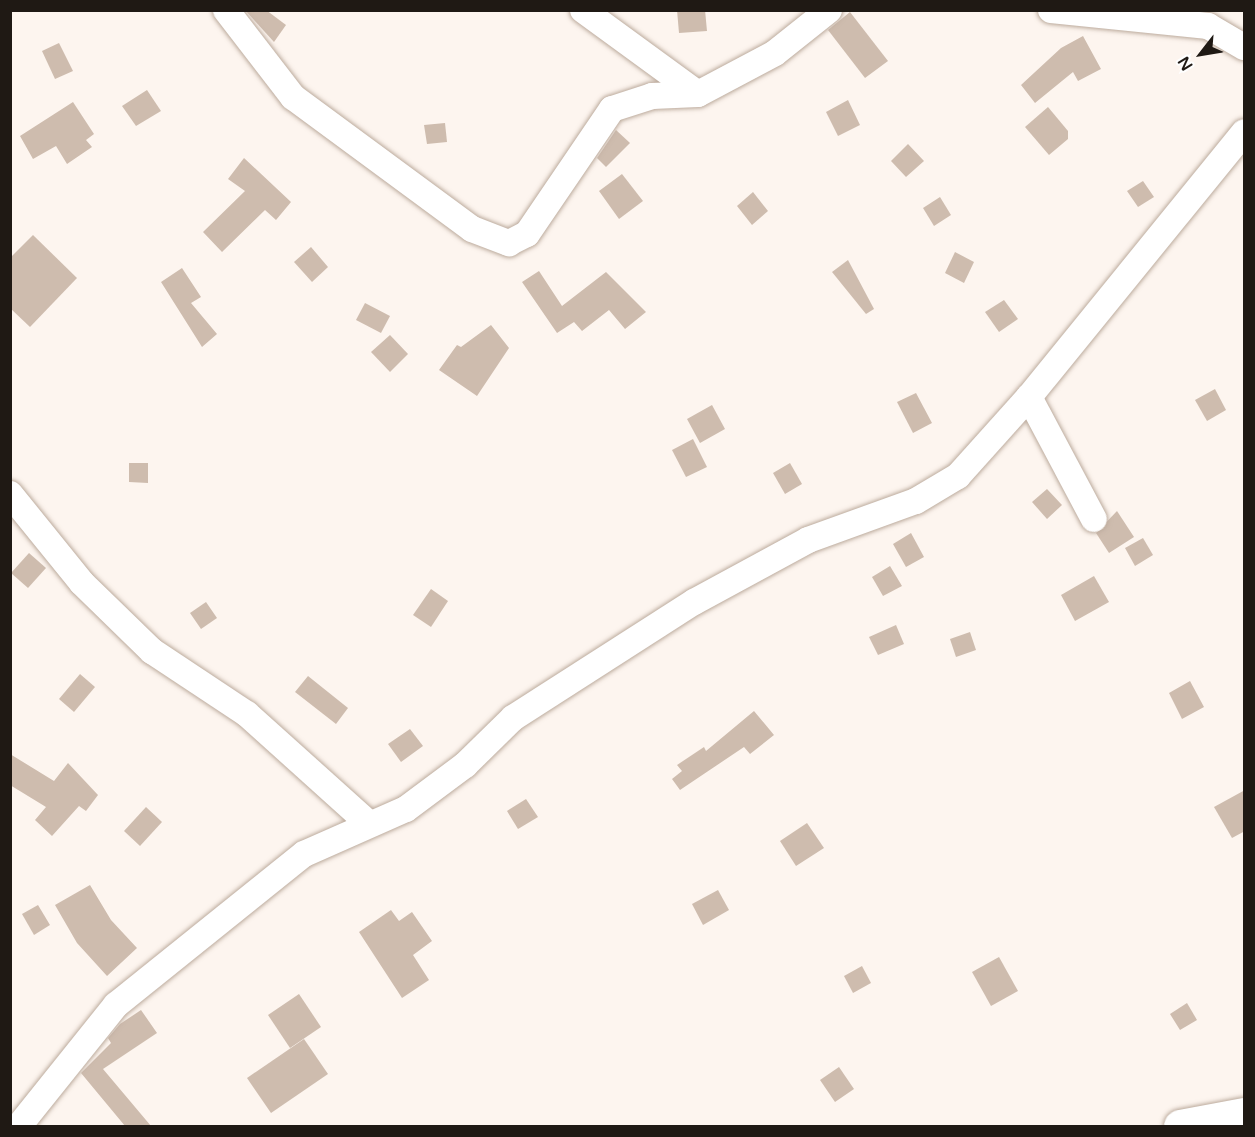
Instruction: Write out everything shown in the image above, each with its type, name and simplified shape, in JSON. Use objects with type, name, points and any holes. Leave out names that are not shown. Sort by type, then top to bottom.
[{"type":"street","points":[[226,10],[293,97],[496,242],[527,234],[612,109],[652,96],[698,94],[775,53],[829,10]]},
{"type":"street","points":[[583,10],[698,94]]},
{"type":"street","points":[[1051,10],[1208,26],[1245,47]]},
{"type":"street","points":[[19,1126],[89,1035],[157,969],[304,854],[368,823],[406,809],[465,765],[513,718],[694,602],[808,540],[916,501],[957,476],[1029,397],[1245,132]]},
{"type":"street","points":[[1029,397],[1094,519]]},
{"type":"street","points":[[10,494],[82,583],[152,651],[248,714],[368,823]]},
{"type":"street","points":[[1180,1126],[1245,1114]]},
{"type":"building","points":[[245,10],[266,10],[286,25],[274,42]]},
{"type":"building","points":[[677,10],[705,10],[707,31],[679,33]]},
{"type":"building","points":[[850,12],[888,61],[865,78],[828,30]]},
{"type":"building","points":[[1083,36],[1101,69],[1078,81],[1073,72],[1035,103],[1021,85],[1061,48]]},
{"type":"building","points":[[59,43],[73,71],[55,79],[42,51]]},
{"type":"building","points":[[147,90],[161,111],[136,126],[122,106]]},
{"type":"building","points":[[848,100],[860,125],[838,136],[826,112]]},
{"type":"building","points":[[73,102],[94,134],[86,140],[92,147],[67,164],[56,146],[33,159],[20,136]]},
{"type":"building","points":[[1048,107],[1068,131],[1068,139],[1049,155],[1025,127]]},
{"type":"building","points":[[445,123],[447,142],[427,144],[424,125]]},
{"type":"building","points":[[616,130],[630,143],[606,167],[597,158]]},
{"type":"building","points":[[908,144],[924,161],[906,177],[891,161]]},
{"type":"building","points":[[244,158],[291,202],[276,220],[265,210],[222,252],[203,232],[245,191],[228,179]]},
{"type":"building","points":[[622,174],[643,201],[619,219],[599,191]]},
{"type":"building","points":[[1143,181],[1154,197],[1138,207],[1127,191]]},
{"type":"building","points":[[753,192],[768,211],[752,225],[737,206]]},
{"type":"building","points":[[940,197],[951,215],[934,226],[923,208]]},
{"type":"building","points":[[33,235],[77,278],[30,327],[10,308],[10,258]]},
{"type":"building","points":[[311,247],[328,267],[312,282],[294,262]]},
{"type":"building","points":[[955,252],[974,262],[964,283],[945,273]]},
{"type":"building","points":[[848,260],[874,309],[866,314],[832,272]]},
{"type":"building","points":[[182,268],[201,297],[191,303],[217,334],[202,347],[161,282]]},
{"type":"building","points":[[539,271],[562,306],[606,272],[646,312],[625,329],[609,310],[582,331],[574,322],[557,333],[522,282]]},
{"type":"building","points":[[1004,300],[1018,319],[999,332],[985,312]]},
{"type":"building","points":[[365,303],[390,316],[381,333],[356,320]]},
{"type":"building","points":[[491,325],[509,348],[477,396],[439,370],[457,345],[461,347]]},
{"type":"building","points":[[390,335],[408,354],[390,372],[371,352]]},
{"type":"building","points":[[1215,389],[1226,410],[1207,421],[1195,400]]},
{"type":"building","points":[[916,393],[932,423],[913,433],[897,402]]},
{"type":"building","points":[[712,405],[725,429],[700,443],[687,419]]},
{"type":"building","points":[[693,439],[707,467],[686,477],[672,450]]},
{"type":"building","points":[[129,463],[148,463],[148,483],[129,482]]},
{"type":"building","points":[[790,463],[802,484],[785,494],[773,473]]},
{"type":"building","points":[[1047,489],[1062,505],[1047,519],[1032,502]]},
{"type":"building","points":[[1117,511],[1134,537],[1109,553],[1096,533]]},
{"type":"building","points":[[911,533],[924,557],[906,567],[893,544]]},
{"type":"building","points":[[1143,538],[1153,555],[1135,566],[1125,548]]},
{"type":"building","points":[[29,553],[46,568],[28,588],[11,573]]},
{"type":"building","points":[[890,566],[902,586],[883,596],[872,577]]},
{"type":"building","points":[[1094,576],[1109,602],[1075,621],[1061,595]]},
{"type":"building","points":[[431,589],[448,601],[431,627],[413,615]]},
{"type":"building","points":[[206,602],[217,618],[201,629],[190,613]]},
{"type":"building","points":[[896,625],[904,644],[878,655],[869,637]]},
{"type":"building","points":[[970,632],[976,650],[956,657],[950,639]]},
{"type":"building","points":[[80,674],[95,687],[74,712],[59,699]]},
{"type":"building","points":[[308,676],[348,708],[336,724],[295,692]]},
{"type":"building","points":[[1190,681],[1204,707],[1182,719],[1169,693]]},
{"type":"building","points":[[754,711],[774,735],[750,754],[744,747],[680,790],[672,779],[682,771],[677,765],[704,747],[706,751]]},
{"type":"building","points":[[410,729],[423,746],[401,762],[388,744]]},
{"type":"building","points":[[10,754],[54,781],[68,763],[98,795],[86,811],[79,806],[52,836],[35,820],[46,807],[10,785]]},
{"type":"building","points":[[1245,790],[1245,831],[1232,838],[1214,807]]},
{"type":"building","points":[[526,799],[538,817],[518,829],[507,811]]},
{"type":"building","points":[[146,807],[162,822],[140,846],[124,831]]},
{"type":"building","points":[[807,823],[824,848],[796,866],[780,841]]},
{"type":"building","points":[[90,885],[111,920],[137,948],[107,976],[77,943],[55,905]]},
{"type":"building","points":[[718,890],[729,910],[703,925],[692,904]]},
{"type":"building","points":[[38,905],[50,925],[34,935],[22,914]]},
{"type":"building","points":[[391,910],[399,921],[412,912],[432,941],[413,955],[429,980],[402,998],[359,932]]},
{"type":"building","points":[[999,957],[1018,991],[991,1006],[972,972]]},
{"type":"building","points":[[862,966],[871,983],[853,993],[844,976]]},
{"type":"building","points":[[299,994],[321,1027],[290,1048],[268,1015]]},
{"type":"building","points":[[1187,1003],[1197,1020],[1180,1030],[1170,1014]]},
{"type":"building","points":[[141,1010],[157,1033],[103,1069],[151,1126],[125,1126],[81,1073],[111,1043],[108,1038],[120,1024]]},
{"type":"building","points":[[304,1039],[328,1074],[271,1113],[247,1078]]},
{"type":"building","points":[[839,1067],[854,1089],[835,1102],[820,1080]]}]
